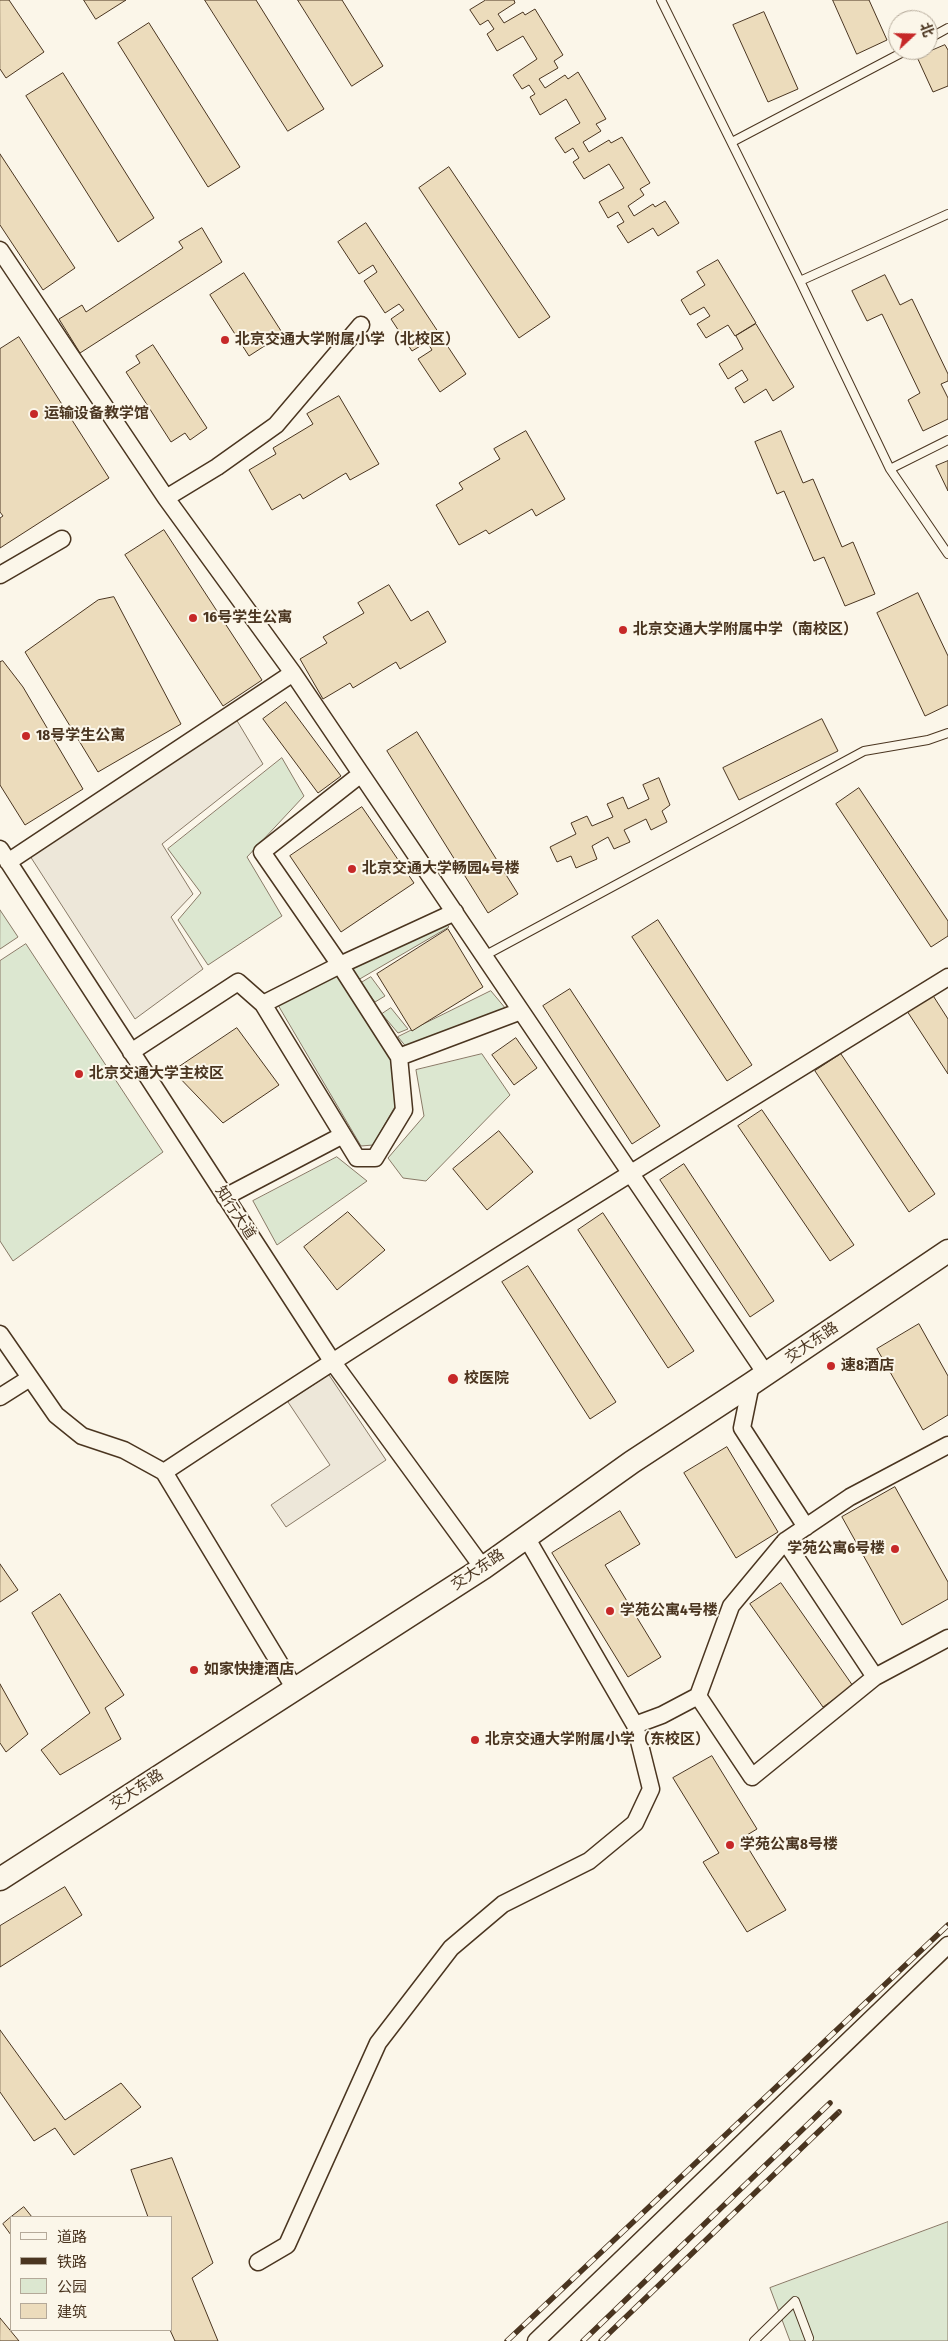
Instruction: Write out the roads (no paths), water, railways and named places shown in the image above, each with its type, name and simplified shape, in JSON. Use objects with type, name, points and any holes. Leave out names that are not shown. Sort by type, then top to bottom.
[{"type":"street","points":[[0,250],[166,498],[293,673],[631,1172],[758,1379],[742,1428],[806,1527]]},
{"type":"street","points":[[166,498],[217,467],[276,426],[361,325]]},
{"type":"street","points":[[0,575],[62,539]]},
{"type":"street","points":[[4,856],[293,673]]},
{"type":"street","points":[[131,1052],[238,982],[263,1004],[357,1158],[375,1158],[404,1110],[399,1057],[340,965],[262,852],[362,774]]},
{"type":"street","name":"知行大道","points":[[4,856],[332,1362],[483,1568]]},
{"type":"street","points":[[263,1004],[340,965],[455,912]]},
{"type":"street","points":[[164,1472],[332,1362],[631,1172],[948,976]]},
{"type":"street","points":[[399,1057],[521,1011]]},
{"type":"street","points":[[225,1196],[342,1135]]},
{"type":"street","name":"交大东路","points":[[0,1879],[483,1568],[632,1462],[948,1251]]},
{"type":"street","points":[[0,1334],[56,1416],[82,1436],[124,1450],[164,1472],[295,1689]]},
{"type":"street","points":[[0,1397],[30,1378]]},
{"type":"street","points":[[636,1725],[662,1715],[698,1696],[731,1606],[785,1541],[850,1497],[948,1445]]},
{"type":"street","points":[[258,2262],[287,2245],[378,2042],[451,1948],[503,1904],[590,1861],[635,1823],[651,1789],[636,1725],[526,1537]]},
{"type":"street","points":[[785,1541],[875,1677]]},
{"type":"street","points":[[698,1696],[752,1777],[875,1677],[948,1638]]},
{"type":"street","points":[[536,2341],[948,1945]]},
{"type":"lane","points":[[661,0],[800,281],[890,469],[948,554]]},
{"type":"lane","points":[[732,142],[888,60]]},
{"type":"lane","points":[[800,281],[948,214]]},
{"type":"lane","points":[[890,469],[948,440]]},
{"type":"lane","points":[[484,956],[864,751],[928,740],[948,733]]},
{"type":"lane","points":[[754,2341],[795,2301],[809,2338]]},
{"type":"railway","points":[[507,2341],[948,1925]]},
{"type":"railway","points":[[583,2341],[830,2103]]},
{"type":"railway","points":[[601,2341],[839,2112]]},
{"type":"place","name":"北京交通大学附属小学（北校区）","points":[[225,340]]},
{"type":"place","name":"运输设备教学馆","points":[[34,414]]},
{"type":"place","name":"16号学生公寓","points":[[193,618]]},
{"type":"place","name":"北京交通大学附属中学（南校区）","points":[[623,630]]},
{"type":"place","name":"18号学生公寓","points":[[26,736]]},
{"type":"place","name":"北京交通大学畅园4号楼","points":[[352,869]]},
{"type":"place","name":"北京交通大学主校区","points":[[79,1074]]},
{"type":"place","name":"速8酒店","points":[[831,1366]]},
{"type":"place","name":"校医院","points":[[453,1379]]},
{"type":"place","name":"学苑公寓6号楼","points":[[895,1549]]},
{"type":"place","name":"学苑公寓4号楼","points":[[610,1611]]},
{"type":"place","name":"如家快捷酒店","points":[[194,1670]]},
{"type":"place","name":"北京交通大学附属小学（东校区）","points":[[475,1740]]},
{"type":"place","name":"学苑公寓8号楼","points":[[730,1845]]}]
